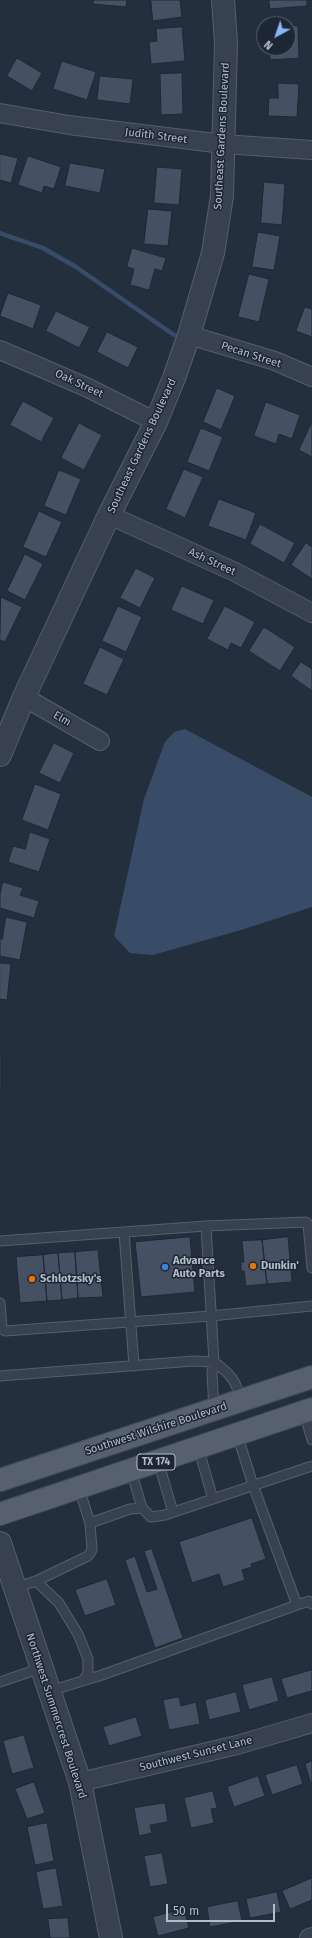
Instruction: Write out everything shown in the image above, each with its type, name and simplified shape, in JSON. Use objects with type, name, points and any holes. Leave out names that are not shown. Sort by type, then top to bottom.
[{"type":"main road","name":"Southwest Wilshire Boulevard","points":[[0,1480],[312,1377]]},
{"type":"main road","name":"TX 174","points":[[0,1514],[308,1410]]},
{"type":"street","name":"Southeast Gardens Boulevard","points":[[0,755],[24,698],[109,515],[156,422],[174,378],[189,335],[214,253],[222,196],[226,43],[223,0]]},
{"type":"street","name":"Judith Street","points":[[0,113],[69,124],[223,144],[312,150]]},
{"type":"street","name":"Pecan Street","points":[[189,335],[275,361],[312,377]]},
{"type":"street","name":"Oak Street","points":[[0,350],[86,387],[156,422]]},
{"type":"street","name":"Ash Street","points":[[109,515],[235,572],[312,613]]},
{"type":"street","name":"Elm","points":[[24,698],[100,741]]},
{"type":"street","name":"Northwest Summercrest Boulevard","points":[[0,1543],[80,1782],[111,1938]]},
{"type":"street","name":"Southwest Sunset Lane","points":[[80,1782],[237,1745],[312,1723]]},
{"type":"lane","points":[[0,1242],[206,1226],[306,1222],[308,1224],[312,1268]]},
{"type":"lane","points":[[206,1226],[214,1362],[212,1373],[214,1410]]},
{"type":"lane","points":[[124,1232],[134,1366]]},
{"type":"lane","points":[[0,1302],[2,1329],[5,1331],[211,1316],[312,1306]]},
{"type":"lane","points":[[0,1376],[193,1361],[214,1362],[226,1371],[236,1382],[242,1401]]},
{"type":"lane","points":[[308,1410],[312,1440]]},
{"type":"lane","points":[[237,1434],[253,1485],[297,1605]]},
{"type":"lane","points":[[198,1448],[213,1499]]},
{"type":"lane","points":[[158,1461],[173,1512]]},
{"type":"lane","points":[[131,1470],[142,1508],[150,1517],[173,1512],[312,1466]]},
{"type":"lane","points":[[15,1588],[88,1556],[92,1550],[90,1523],[79,1488]]},
{"type":"lane","points":[[90,1523],[130,1509],[142,1508]]},
{"type":"lane","points":[[36,1580],[60,1603],[78,1634],[88,1659],[88,1673],[83,1681]]},
{"type":"lane","points":[[50,1691],[83,1681],[309,1601],[312,1604]]},
{"type":"lane","points":[[0,1682],[41,1668]]},
{"type":"water","points":[[185,729],[312,797],[312,907],[241,930],[153,955],[130,953],[114,936],[144,799],[165,742],[174,732]]},
{"type":"building","points":[[94,0],[127,0],[126,7],[93,4]]},
{"type":"building","points":[[151,0],[180,0],[182,17],[153,21]]},
{"type":"building","points":[[269,0],[307,0],[307,6],[270,9]]},
{"type":"building","points":[[296,26],[298,26],[299,58],[270,60],[270,56],[296,56]]},
{"type":"building","points":[[182,27],[185,61],[151,64],[149,42],[157,41],[156,29]]},
{"type":"building","points":[[17,58],[42,73],[32,91],[7,76]]},
{"type":"building","points":[[62,61],[96,72],[87,100],[53,89]]},
{"type":"building","points":[[182,73],[183,114],[161,115],[160,74]]},
{"type":"building","points":[[100,76],[133,79],[130,104],[97,100]]},
{"type":"building","points":[[278,83],[299,84],[297,117],[268,116],[269,98],[278,98]]},
{"type":"building","points":[[0,154],[18,158],[11,183],[0,180]]},
{"type":"building","points":[[28,156],[61,167],[54,189],[44,186],[42,193],[18,185]]},
{"type":"building","points":[[70,163],[105,169],[100,193],[65,186]]},
{"type":"building","points":[[157,167],[182,169],[179,205],[154,203]]},
{"type":"building","points":[[264,182],[285,184],[282,225],[261,223]]},
{"type":"building","points":[[148,209],[172,211],[168,246],[144,244]]},
{"type":"building","points":[[258,232],[280,236],[274,270],[252,267]]},
{"type":"building","points":[[132,248],[166,258],[162,271],[155,269],[149,290],[130,285],[134,269],[127,267]]},
{"type":"building","points":[[249,274],[269,279],[259,322],[238,317]]},
{"type":"building","points":[[8,293],[41,305],[33,329],[0,316]]},
{"type":"building","points":[[305,307],[312,309],[312,337],[296,331]]},
{"type":"building","points":[[56,311],[90,327],[79,348],[46,331]]},
{"type":"building","points":[[107,332],[138,347],[128,368],[97,352]]},
{"type":"building","points":[[217,388],[235,396],[221,430],[203,422]]},
{"type":"building","points":[[23,401],[54,418],[41,442],[10,425]]},
{"type":"building","points":[[266,402],[300,415],[292,439],[279,434],[276,444],[254,436]]},
{"type":"building","points":[[312,422],[312,457],[299,450]]},
{"type":"building","points":[[79,423],[102,435],[84,470],[61,458]]},
{"type":"building","points":[[201,428],[223,437],[209,471],[187,462]]},
{"type":"building","points":[[184,469],[203,477],[185,518],[166,509]]},
{"type":"building","points":[[59,470],[81,479],[66,515],[44,506]]},
{"type":"building","points":[[219,499],[256,513],[246,540],[208,526]]},
{"type":"building","points":[[39,511],[62,522],[46,557],[23,547]]},
{"type":"building","points":[[260,524],[295,543],[284,563],[250,544]]},
{"type":"building","points":[[306,543],[312,547],[312,579],[291,565]]},
{"type":"building","points":[[25,554],[43,564],[25,600],[7,591]]},
{"type":"building","points":[[136,568],[155,578],[140,608],[120,598]]},
{"type":"building","points":[[182,586],[214,600],[203,624],[171,610]]},
{"type":"building","points":[[1,597],[22,607],[5,642],[0,640]]},
{"type":"building","points":[[118,606],[142,617],[126,652],[102,641]]},
{"type":"building","points":[[225,606],[255,622],[241,648],[231,643],[228,650],[207,639]]},
{"type":"building","points":[[264,627],[295,647],[280,671],[249,651]]},
{"type":"building","points":[[100,647],[124,659],[107,695],[83,684]]},
{"type":"building","points":[[301,662],[312,669],[312,691],[291,676]]},
{"type":"building","points":[[54,743],[74,753],[60,783],[39,773]]},
{"type":"building","points":[[35,784],[61,794],[48,830],[22,820]]},
{"type":"building","points":[[30,832],[50,839],[39,872],[8,862],[13,846],[25,849]]},
{"type":"building","points":[[3,882],[23,888],[20,895],[39,901],[34,918],[0,908],[0,894]]},
{"type":"building","points":[[6,917],[27,922],[20,960],[0,956],[0,939],[2,939]]},
{"type":"building","points":[[0,963],[11,964],[7,1000],[0,999]]},
{"type":"building","points":[[1,1052],[1,1089],[0,1089]]},
{"type":"building","name":"Advance Auto Parts","points":[[190,1237],[195,1292],[141,1297],[135,1242]]},
{"type":"building","points":[[288,1237],[292,1282],[267,1284],[262,1240]]},
{"type":"building","name":"Dunkin'","points":[[262,1240],[267,1284],[246,1286],[244,1271],[241,1271],[241,1262],[244,1262],[242,1241]]},
{"type":"building","points":[[98,1250],[103,1297],[78,1298],[75,1252]]},
{"type":"building","points":[[75,1252],[78,1298],[62,1300],[58,1253]]},
{"type":"building","points":[[58,1253],[62,1300],[47,1301],[43,1255]]},
{"type":"building","name":"Schlotzsky's","points":[[43,1255],[47,1301],[20,1303],[16,1257]]},
{"type":"building","points":[[252,1518],[266,1559],[251,1564],[252,1567],[242,1570],[245,1580],[223,1587],[219,1574],[192,1583],[179,1542]]},
{"type":"building","points":[[152,1549],[183,1638],[155,1648],[125,1560],[135,1556],[147,1592],[157,1589],[144,1551]]},
{"type":"building","points":[[107,1579],[116,1605],[85,1616],[75,1590]]},
{"type":"building","points":[[312,1670],[312,1691],[287,1698],[281,1679]]},
{"type":"building","points":[[272,1677],[279,1701],[249,1710],[242,1685]]},
{"type":"building","points":[[236,1692],[241,1712],[209,1720],[205,1700]]},
{"type":"building","points":[[179,1697],[181,1706],[196,1702],[200,1724],[169,1730],[163,1700]]},
{"type":"building","points":[[136,1717],[142,1736],[109,1746],[103,1727]]},
{"type":"building","points":[[24,1735],[34,1768],[12,1774],[3,1741]]},
{"type":"building","points":[[312,1761],[312,1783],[311,1784],[305,1764]]},
{"type":"building","points":[[297,1765],[303,1784],[272,1795],[265,1775]]},
{"type":"building","points":[[258,1776],[265,1796],[234,1807],[227,1787]]},
{"type":"building","points":[[34,1782],[45,1813],[27,1819],[15,1789]]},
{"type":"building","points":[[213,1791],[217,1808],[211,1809],[214,1823],[191,1828],[184,1798]]},
{"type":"building","points":[[165,1803],[168,1822],[150,1825],[152,1833],[139,1836],[134,1808]]},
{"type":"building","points":[[47,1823],[54,1861],[35,1865],[27,1827]]},
{"type":"building","points":[[162,1853],[168,1884],[150,1887],[144,1856]]},
{"type":"building","points":[[56,1868],[63,1906],[43,1909],[36,1872]]},
{"type":"building","points":[[312,1878],[312,1900],[290,1909],[282,1891]]},
{"type":"building","points":[[277,1892],[281,1912],[250,1918],[246,1899]]},
{"type":"building","points":[[238,1901],[242,1921],[210,1927],[207,1907]]},
{"type":"building","points":[[184,1909],[189,1928],[158,1936],[153,1917]]},
{"type":"building","points":[[68,1918],[70,1938],[50,1938],[48,1919]]},
{"type":"waterway","points":[[0,233],[43,248],[76,267],[174,335]]},
{"type":"place","name":"Dunkin'","points":[[253,1266]]},
{"type":"place","name":"Advance Auto Parts","points":[[165,1267]]},
{"type":"place","name":"Schlotzsky's","points":[[32,1279]]}]
